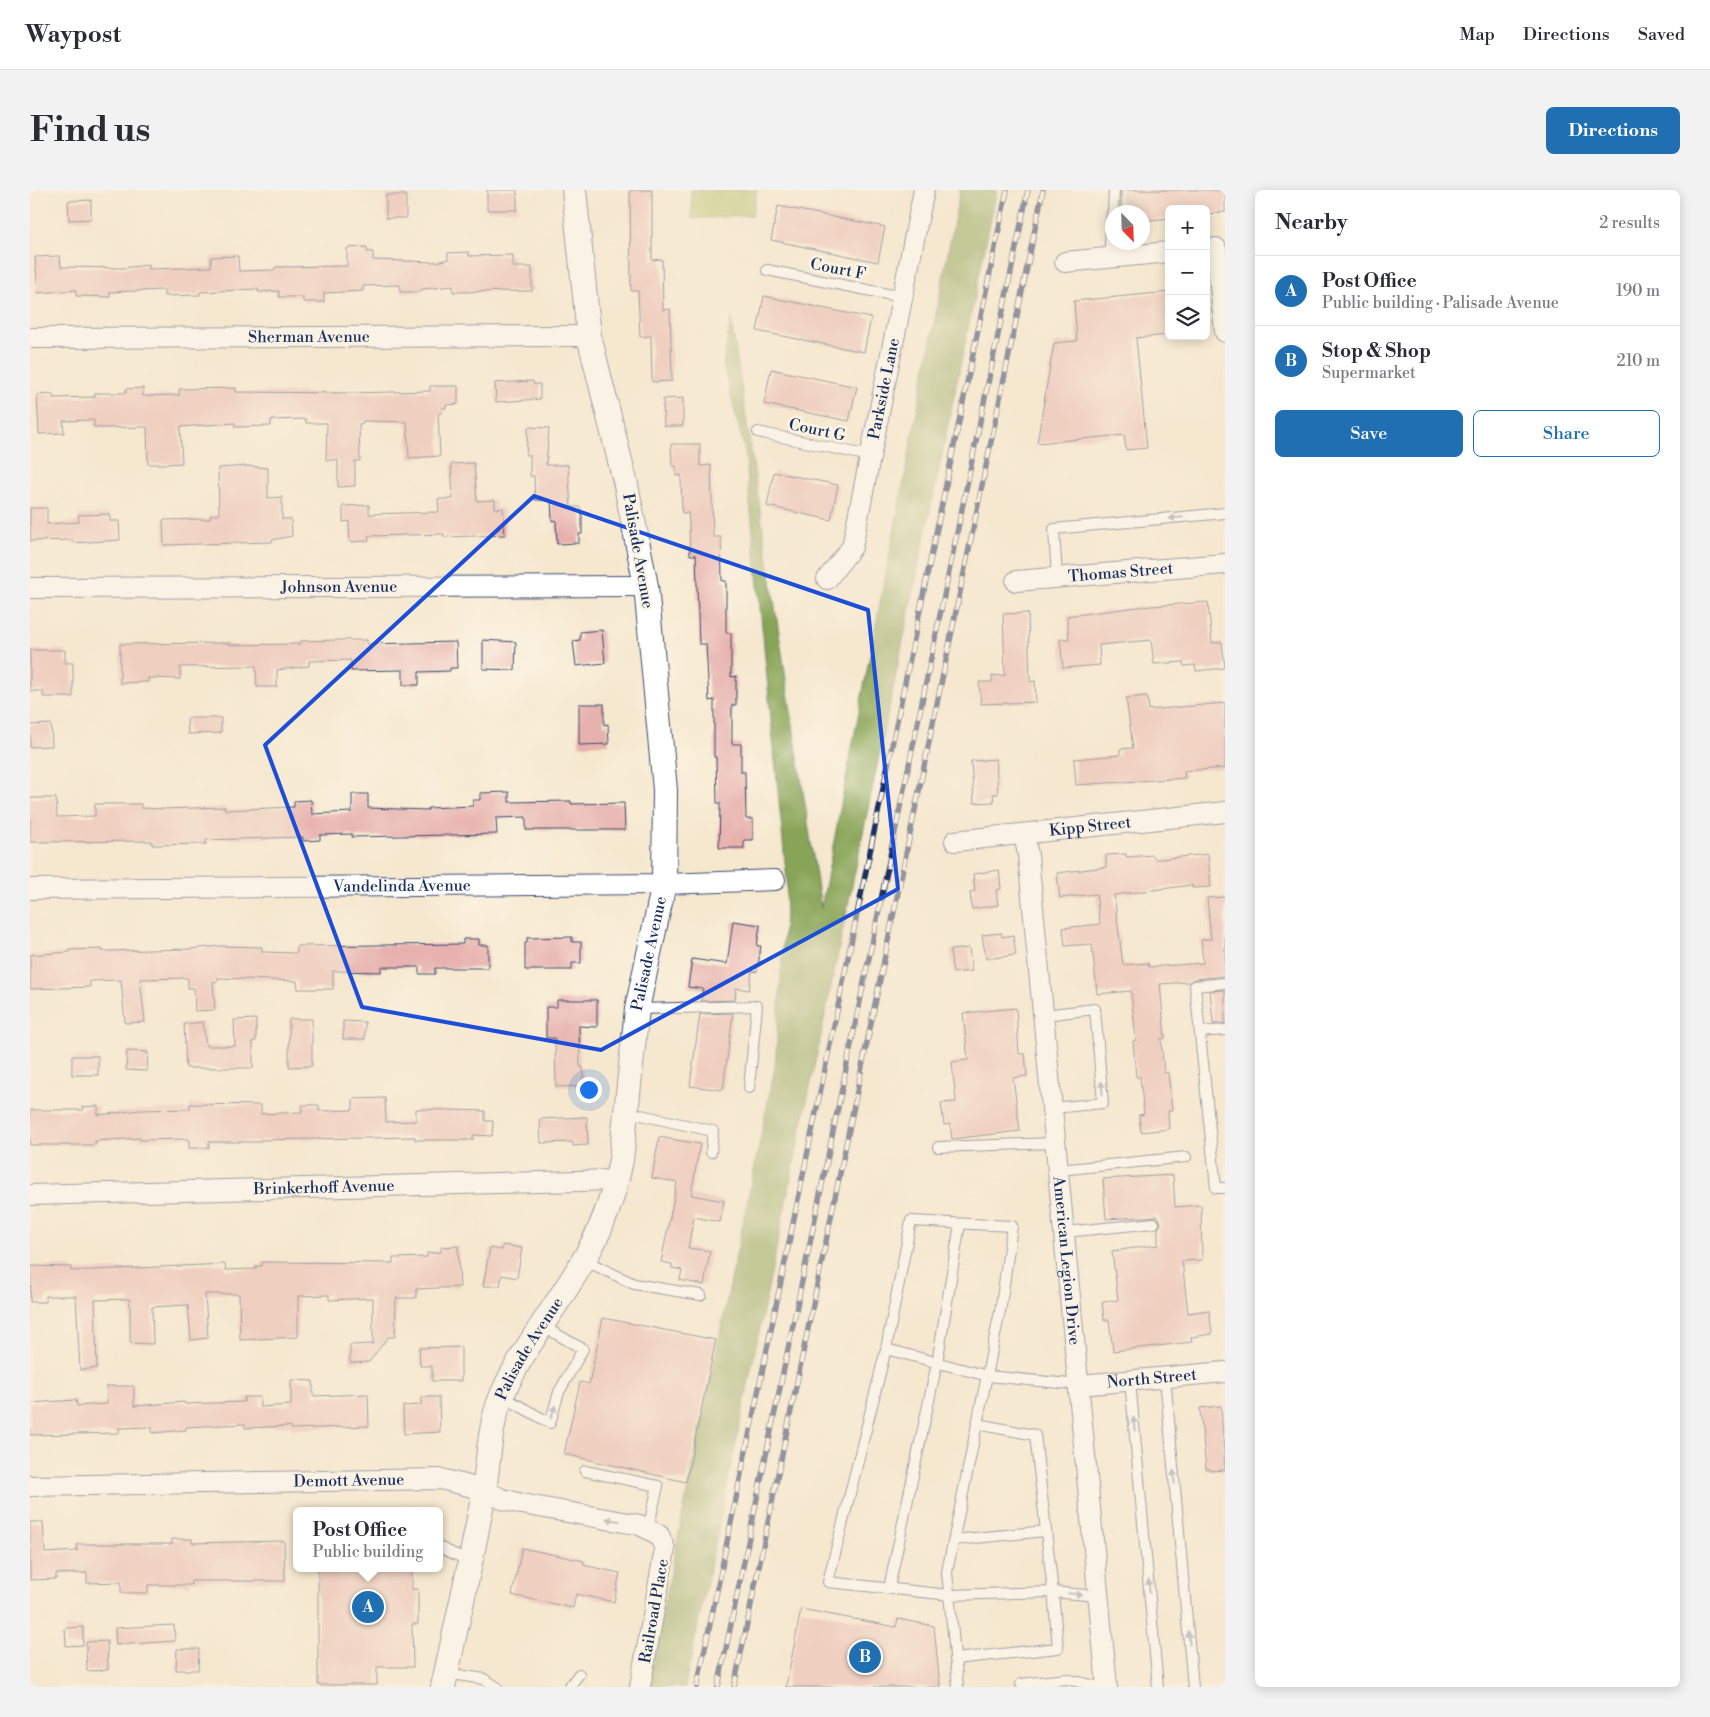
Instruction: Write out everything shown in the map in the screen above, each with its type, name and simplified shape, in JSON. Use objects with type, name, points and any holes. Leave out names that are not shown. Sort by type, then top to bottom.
[{"type":"street","name":"Palisade Avenue","points":[[445,1680],[484,1490],[490,1432],[502,1396],[518,1362],[584,1260],[606,1214],[617,1180],[638,1009],[664,884],[665,790],[646,586],[626,485],[589,336],[574,190]]},
{"type":"street","name":"Parkside Lane","points":[[828,579],[852,547],[924,190]]},
{"type":"street","points":[[1216,248],[1225,332]]},
{"type":"street","points":[[1065,262],[1165,252]]},
{"type":"street","name":"Sherman Avenue","points":[[30,338],[589,336]]},
{"type":"street","name":"Thomas Street","points":[[1016,581],[1225,564]]},
{"type":"street","name":"Johnson Avenue","points":[[30,588],[646,586]]},
{"type":"street","name":"Kipp Street","points":[[955,841],[1225,812]]},
{"type":"street","name":"American Legion Drive","points":[[1024,834],[1028,856],[1044,1015],[1107,1687]]},
{"type":"street","name":"Vandelinda Avenue","points":[[30,889],[664,884],[775,880]]},
{"type":"street","name":"Brinkerhoff Avenue","points":[[30,1195],[617,1180]]},
{"type":"street","name":"North Street","points":[[1080,1385],[1225,1372]]},
{"type":"street","name":"Demott Avenue","points":[[30,1486],[441,1479],[484,1490],[509,1501],[640,1525],[654,1532]]},
{"type":"street","name":"Railroad Place","points":[[640,1687],[665,1549],[654,1532]]},
{"type":"lane","points":[[1113,205],[1114,190]]},
{"type":"lane","points":[[1109,258],[1110,250]]},
{"type":"lane","name":"Court F","points":[[767,270],[902,297]]},
{"type":"lane","name":"Court G","points":[[758,432],[870,456]]},
{"type":"lane","points":[[1057,578],[1054,529],[1225,513]]},
{"type":"lane","points":[[1225,983],[1196,986],[1216,1188],[1225,1188]]},
{"type":"lane","points":[[638,1009],[757,1006],[750,1088]]},
{"type":"lane","points":[[1044,1015],[1095,1009],[1103,1103],[1053,1108]]},
{"type":"lane","points":[[1200,1032],[1225,1030]]},
{"type":"lane","points":[[626,1112],[713,1132],[711,1152]]},
{"type":"lane","points":[[938,1147],[1056,1144]]},
{"type":"lane","points":[[1059,1170],[1186,1157]]},
{"type":"lane","points":[[958,1687],[950,1595],[947,1572],[988,1376],[1001,1306],[1012,1226],[911,1221],[886,1349],[828,1582],[950,1595],[1053,1592],[1097,1596]]},
{"type":"lane","points":[[1065,1232],[1154,1223]]},
{"type":"lane","points":[[889,1588],[938,1363],[960,1224]]},
{"type":"lane","points":[[584,1260],[634,1284],[700,1295]]},
{"type":"lane","points":[[502,1396],[550,1423],[559,1392],[583,1349],[542,1326]]},
{"type":"lane","points":[[886,1349],[988,1376],[1080,1385]]},
{"type":"lane","points":[[1165,1378],[1193,1687]]},
{"type":"lane","points":[[1130,1381],[1158,1687]]},
{"type":"lane","points":[[955,1659],[1058,1648],[1035,1435],[977,1424]]},
{"type":"lane","points":[[584,1471],[658,1486],[654,1532]]},
{"type":"lane","points":[[954,1540],[1046,1531]]},
{"type":"lane","points":[[443,1549],[469,1561]]},
{"type":"lane","points":[[569,1687],[579,1674],[580,1687]]},
{"type":"lane","points":[[1021,1684],[1066,1679],[1101,1687]]},
{"type":"lane","points":[[445,1680],[484,1680],[497,1687]]},
{"type":"highlighted area","points":[[534,496],[868,610],[898,889],[601,1050],[362,1007],[265,745]]},
{"type":"green space","points":[[691,190],[757,190],[752,215],[692,219]]},
{"type":"green space","points":[[960,190],[997,190],[685,1687],[647,1687],[775,1067],[787,883],[745,452],[723,365],[731,319],[821,908]]},
{"type":"building","points":[[487,190],[517,190],[517,210],[487,210]]},
{"type":"building","points":[[630,190],[652,190],[652,260],[662,259],[663,310],[670,309],[672,381],[652,382],[651,336],[640,337],[638,291],[631,291]]},
{"type":"building","points":[[1121,190],[1225,190],[1225,212],[1210,214],[1210,205],[1165,205],[1165,218],[1150,220],[1150,205],[1121,205]]},
{"type":"building","points":[[386,195],[406,195],[406,218],[386,218]]},
{"type":"building","points":[[91,200],[91,219],[69,220],[68,201]]},
{"type":"building","points":[[778,206],[885,227],[878,262],[771,240]]},
{"type":"building","points":[[367,247],[367,252],[373,252],[373,260],[437,262],[448,259],[448,253],[469,252],[469,256],[513,255],[513,267],[532,267],[532,291],[453,292],[453,286],[422,289],[421,292],[400,292],[400,285],[363,286],[363,291],[324,293],[324,302],[303,302],[303,297],[279,297],[279,291],[258,292],[258,289],[200,292],[200,295],[164,296],[164,290],[110,292],[110,297],[76,296],[76,290],[38,293],[35,257],[60,256],[61,267],[122,268],[149,265],[149,269],[211,267],[211,257],[238,256],[239,271],[275,270],[275,267],[347,266],[347,248]]},
{"type":"building","points":[[1165,292],[1165,335],[1136,338],[1147,448],[1126,450],[1124,435],[1037,443],[1054,343],[1077,341],[1074,301]]},
{"type":"building","points":[[764,296],[871,318],[864,352],[757,331]]},
{"type":"building","points":[[771,369],[857,387],[849,421],[764,404]]},
{"type":"building","points":[[533,381],[533,384],[540,384],[540,399],[496,402],[495,383]]},
{"type":"building","points":[[430,386],[458,386],[458,404],[446,405],[446,408],[442,408],[442,413],[438,413],[440,456],[409,458],[407,422],[363,421],[362,424],[359,424],[360,461],[355,461],[355,486],[338,487],[338,460],[326,460],[327,423],[306,423],[306,419],[271,420],[271,426],[235,427],[235,423],[180,427],[182,463],[166,464],[148,464],[147,427],[103,428],[94,427],[94,420],[63,421],[64,433],[39,434],[37,395],[53,394],[53,398],[95,397],[95,393],[126,393],[126,389],[143,388],[143,396],[179,395],[179,389],[236,388],[236,392],[352,393],[430,391]]},
{"type":"building","points":[[683,398],[683,426],[664,426],[663,399]]},
{"type":"building","points":[[528,427],[549,428],[546,465],[568,465],[571,507],[580,507],[582,516],[582,534],[579,534],[579,543],[557,544],[556,520],[552,521],[551,500],[535,500],[534,476],[530,476],[530,455],[526,455]]},
{"type":"building","points":[[671,444],[700,444],[700,466],[711,465],[713,537],[721,537],[722,581],[726,581],[726,633],[731,633],[731,677],[736,676],[736,705],[732,705],[732,744],[741,744],[741,772],[745,772],[746,819],[753,819],[753,840],[744,840],[744,848],[719,848],[720,803],[717,803],[716,757],[714,757],[714,700],[709,701],[706,644],[699,644],[696,555],[690,555],[688,513],[682,513],[681,475],[676,476],[676,466],[672,466]]},
{"type":"building","points":[[474,463],[477,501],[495,500],[495,509],[503,508],[505,535],[444,537],[444,534],[368,536],[369,541],[350,542],[349,521],[343,522],[343,506],[369,505],[369,514],[439,512],[438,499],[453,499],[451,464]]},
{"type":"building","points":[[248,466],[268,468],[268,498],[282,497],[282,519],[291,519],[292,536],[272,540],[272,542],[164,545],[163,520],[210,519],[210,515],[219,515],[218,468]]},
{"type":"building","points":[[774,472],[838,485],[831,520],[767,506]]},
{"type":"building","points":[[30,508],[47,508],[47,524],[79,522],[78,515],[110,514],[110,521],[119,521],[120,540],[73,543],[72,540],[30,541]]},
{"type":"building","points":[[1208,602],[1212,643],[1222,642],[1225,668],[1196,671],[1195,665],[1184,666],[1183,662],[1154,664],[1151,640],[1099,645],[1100,665],[1063,668],[1060,639],[1069,639],[1067,616],[1138,607]]},
{"type":"building","points":[[1028,613],[1030,682],[1035,681],[1036,702],[981,704],[979,682],[992,682],[992,676],[1005,675],[1003,614]]},
{"type":"building","points":[[602,630],[605,663],[576,666],[573,641],[580,640],[580,632]]},
{"type":"building","points":[[367,640],[367,644],[456,642],[457,668],[450,668],[450,671],[419,672],[419,685],[403,685],[403,670],[351,671],[351,660],[309,661],[309,666],[277,670],[277,687],[257,687],[256,666],[180,667],[180,679],[148,678],[148,682],[120,683],[120,644],[301,644],[301,641]]},
{"type":"building","points":[[483,640],[516,642],[515,670],[483,669]]},
{"type":"building","points":[[30,650],[65,650],[65,663],[73,663],[73,697],[43,697],[43,691],[30,691]]},
{"type":"building","points":[[1147,696],[1149,710],[1225,703],[1225,768],[1184,771],[1185,778],[1076,785],[1074,759],[1120,755],[1120,749],[1133,748],[1126,698]]},
{"type":"building","points":[[579,704],[604,704],[604,725],[608,724],[609,744],[579,745]]},
{"type":"building","points":[[187,718],[221,718],[221,733],[188,734]]},
{"type":"building","points":[[51,724],[52,746],[30,747],[30,725]]},
{"type":"building","points":[[996,759],[998,794],[993,794],[994,802],[974,803],[971,761]]},
{"type":"building","points":[[509,792],[509,802],[571,801],[571,804],[624,803],[625,830],[526,830],[526,817],[496,818],[497,834],[352,837],[352,834],[320,835],[320,840],[303,841],[303,837],[206,840],[206,844],[152,845],[152,841],[30,842],[30,798],[56,798],[57,817],[95,816],[95,804],[141,804],[141,808],[162,809],[225,807],[225,810],[294,807],[294,801],[311,800],[312,814],[352,812],[352,794],[368,794],[368,808],[428,810],[428,808],[473,806],[473,800],[480,800],[480,793]]},
{"type":"building","points":[[1126,854],[1126,857],[1153,855],[1154,859],[1161,859],[1208,854],[1211,887],[1192,888],[1192,885],[1114,895],[1123,965],[1148,963],[1149,967],[1203,963],[1201,940],[1211,939],[1207,898],[1225,897],[1225,976],[1194,979],[1189,982],[1160,984],[1165,1038],[1161,1039],[1164,1073],[1168,1072],[1172,1111],[1168,1111],[1169,1129],[1141,1132],[1139,1115],[1144,1114],[1140,1077],[1136,1077],[1133,1041],[1136,1041],[1131,991],[1097,994],[1092,944],[1065,946],[1063,928],[1100,924],[1096,894],[1060,898],[1057,873],[1106,867],[1106,855]]},
{"type":"building","points":[[999,870],[1001,889],[996,890],[998,905],[972,909],[970,892],[975,891],[973,874]]},
{"type":"building","points":[[733,921],[760,925],[757,946],[761,946],[757,972],[752,971],[749,990],[736,988],[735,1000],[701,1001],[703,989],[688,987],[692,959],[727,964]]},
{"type":"building","points":[[1002,933],[1002,937],[1013,935],[1016,955],[986,959],[982,935]]},
{"type":"building","points":[[572,937],[572,942],[581,942],[581,963],[572,963],[572,970],[525,970],[525,943],[527,943],[527,938]]},
{"type":"building","points":[[463,939],[479,939],[479,945],[488,945],[488,968],[435,968],[435,974],[419,974],[419,967],[381,967],[381,972],[333,971],[333,989],[298,989],[297,981],[218,978],[218,981],[213,982],[215,1010],[195,1011],[194,988],[188,988],[188,978],[140,979],[145,1022],[125,1023],[121,980],[90,981],[90,987],[30,989],[30,955],[69,952],[69,950],[191,949],[220,946],[262,947],[262,952],[297,953],[297,946],[463,944]]},
{"type":"building","points":[[969,948],[972,971],[953,973],[950,950]]},
{"type":"building","points":[[1225,990],[1225,1023],[1213,1024],[1210,991]]},
{"type":"building","points":[[557,1000],[597,1000],[597,1027],[579,1026],[580,1067],[583,1067],[583,1086],[556,1087],[555,1038],[546,1038],[546,1007],[557,1007]]},
{"type":"building","points":[[1016,1008],[1019,1054],[1025,1054],[1027,1076],[1013,1078],[1020,1131],[952,1139],[950,1124],[944,1125],[941,1103],[956,1102],[952,1062],[968,1060],[963,1013]]},
{"type":"building","points":[[733,1013],[723,1090],[690,1086],[700,1014]]},
{"type":"building","points":[[256,1019],[256,1041],[253,1041],[253,1068],[186,1068],[184,1024],[203,1022],[206,1046],[235,1046],[234,1020]]},
{"type":"building","points":[[289,1019],[312,1019],[312,1066],[289,1067]]},
{"type":"building","points":[[343,1021],[365,1022],[365,1039],[343,1039]]},
{"type":"building","points":[[127,1051],[148,1052],[147,1071],[126,1070]]},
{"type":"building","points":[[72,1056],[98,1056],[98,1075],[72,1075]]},
{"type":"building","points":[[385,1098],[386,1122],[416,1121],[416,1109],[485,1111],[485,1121],[493,1121],[492,1136],[473,1135],[473,1140],[415,1140],[415,1137],[209,1142],[209,1148],[189,1148],[189,1139],[140,1140],[140,1138],[95,1141],[96,1145],[30,1145],[30,1110],[83,1110],[82,1107],[98,1106],[98,1115],[140,1110],[190,1109],[190,1104],[261,1105],[261,1114],[302,1112],[302,1105],[319,1105],[319,1111],[353,1110],[353,1099]]},
{"type":"building","points":[[587,1117],[588,1145],[573,1146],[573,1142],[541,1143],[540,1119]]},
{"type":"building","points":[[659,1137],[700,1144],[691,1195],[724,1201],[720,1222],[694,1217],[688,1248],[710,1251],[704,1285],[680,1280],[682,1270],[672,1268],[672,1264],[661,1262],[677,1182],[652,1178]]},
{"type":"building","points":[[1173,1175],[1175,1207],[1201,1205],[1202,1260],[1182,1261],[1188,1313],[1209,1310],[1212,1334],[1191,1337],[1192,1342],[1113,1351],[1109,1320],[1104,1320],[1102,1302],[1118,1300],[1112,1251],[1158,1245],[1158,1229],[1161,1223],[1158,1216],[1106,1219],[1103,1179]]},
{"type":"building","points":[[503,1245],[522,1248],[517,1278],[502,1275],[500,1286],[483,1286],[490,1248],[502,1250]]},
{"type":"building","points":[[458,1246],[460,1287],[416,1289],[416,1298],[396,1298],[395,1337],[388,1337],[369,1362],[350,1363],[350,1345],[373,1344],[373,1298],[329,1300],[329,1295],[298,1296],[298,1337],[240,1340],[239,1294],[205,1294],[208,1338],[191,1340],[188,1305],[152,1307],[153,1344],[130,1343],[130,1299],[95,1300],[97,1368],[80,1370],[76,1296],[46,1296],[46,1302],[30,1302],[31,1266],[71,1267],[71,1271],[225,1264],[226,1270],[256,1269],[256,1266],[262,1266],[262,1262],[393,1263],[393,1258],[427,1257],[427,1253],[441,1252],[441,1247]]},
{"type":"building","points":[[603,1318],[716,1340],[686,1482],[564,1454],[580,1382],[589,1384]]},
{"type":"building","points":[[461,1347],[461,1381],[432,1381],[432,1366],[420,1366],[419,1348]]},
{"type":"building","points":[[291,1380],[313,1381],[313,1396],[368,1394],[369,1426],[291,1429],[291,1426],[245,1428],[245,1424],[186,1427],[186,1430],[152,1433],[152,1427],[119,1428],[119,1433],[30,1435],[30,1403],[76,1400],[77,1406],[107,1404],[107,1386],[134,1386],[134,1406],[184,1402],[185,1404],[244,1402],[244,1397],[260,1397],[260,1407],[291,1405]]},
{"type":"building","points":[[421,1397],[439,1397],[440,1432],[404,1434],[403,1406],[421,1405]]},
{"type":"building","points":[[1221,1406],[1225,1470],[1210,1471],[1210,1469],[1206,1469],[1200,1408]]},
{"type":"building","points":[[30,1522],[43,1522],[45,1553],[77,1551],[77,1544],[172,1544],[172,1539],[192,1539],[192,1543],[284,1541],[285,1581],[191,1581],[191,1585],[148,1585],[148,1593],[121,1593],[121,1582],[87,1583],[87,1573],[56,1574],[56,1579],[30,1580]]},
{"type":"building","points":[[522,1548],[584,1561],[583,1565],[620,1573],[614,1602],[576,1594],[573,1608],[512,1595]]},
{"type":"building","points":[[318,1572],[412,1572],[412,1589],[418,1589],[418,1624],[412,1624],[413,1667],[377,1667],[377,1685],[318,1685]]},
{"type":"building","points":[[801,1609],[896,1627],[898,1619],[934,1626],[940,1687],[786,1687]]},
{"type":"building","points":[[174,1625],[175,1641],[116,1645],[115,1628]]},
{"type":"building","points":[[83,1627],[83,1645],[66,1646],[65,1628]]},
{"type":"building","points":[[107,1641],[108,1670],[87,1671],[86,1642]]},
{"type":"building","points":[[177,1649],[199,1649],[198,1670],[176,1670]]},
{"type":"railway","points":[[697,1687],[1007,190]]},
{"type":"railway","points":[[718,1687],[1028,190]]},
{"type":"railway","points":[[734,1687],[1043,190]]},
{"type":"place","name":"Post Office","points":[[368,1607]]},
{"type":"place","name":"Stop & Shop","points":[[865,1657]]}]
